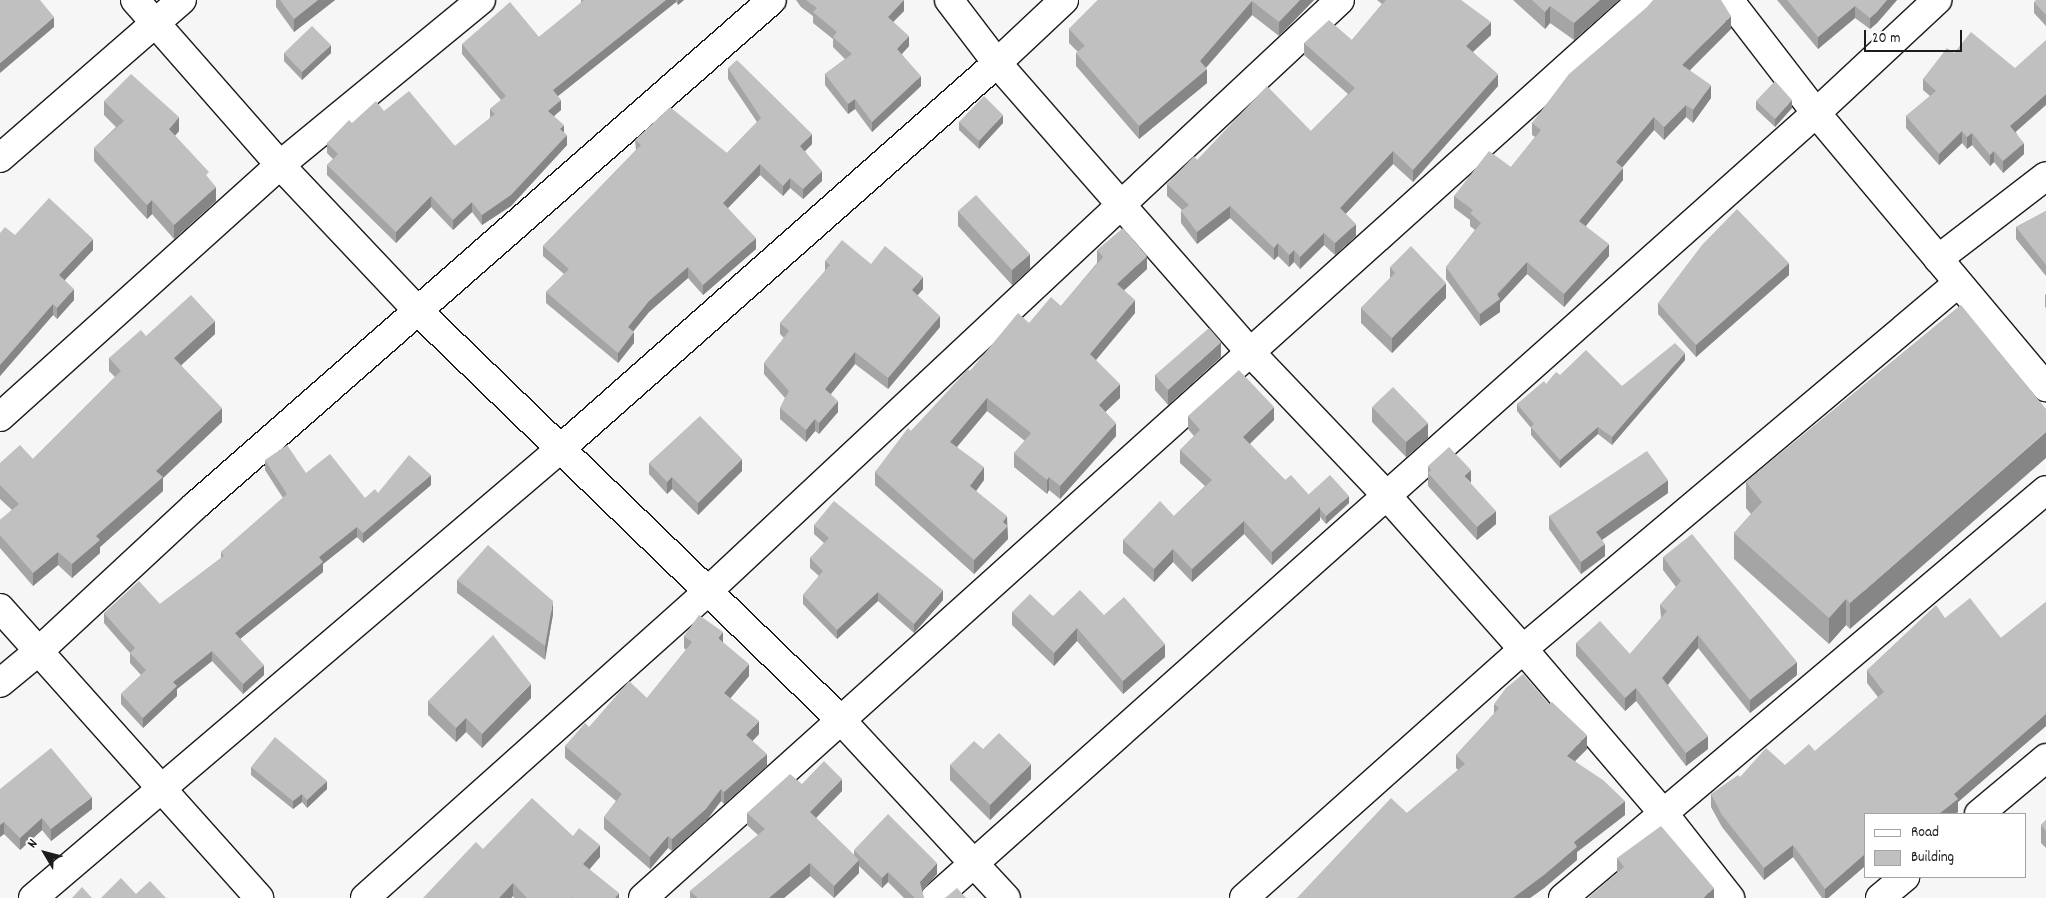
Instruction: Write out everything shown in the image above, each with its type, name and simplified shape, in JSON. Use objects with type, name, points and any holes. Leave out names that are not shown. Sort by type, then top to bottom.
[{"type":"street","points":[[135,0],[280,165],[418,311],[559,450],[840,719],[1006,898]]},
{"type":"street","points":[[0,158],[154,22],[182,0]]},
{"type":"street","points":[[0,416],[280,165],[481,0]]},
{"type":"street","points":[[0,683],[40,650],[195,506],[772,0]]},
{"type":"street","points":[[949,0],[997,64],[1124,205],[1250,352],[1388,496],[1523,649],[1664,814],[1730,898]]},
{"type":"street","points":[[33,898],[161,787],[559,450],[997,64],[1064,0]]},
{"type":"street","points":[[365,898],[708,591],[1124,205],[1340,0]]},
{"type":"street","points":[[643,898],[1642,0]]},
{"type":"street","points":[[1728,0],[1816,113],[1957,284],[2046,387]]},
{"type":"street","points":[[935,898],[1816,113],[1937,0]]},
{"type":"street","points":[[1938,259],[2046,176]]},
{"type":"street","points":[[1244,898],[1523,649],[1957,284]]},
{"type":"street","points":[[1563,898],[2046,490]]},
{"type":"street","points":[[0,608],[40,650],[259,898]]},
{"type":"street","points":[[1980,813],[2046,758]]},
{"type":"street","points":[[1880,898],[1904,878]]},
{"type":"building","points":[[0,0],[40,0],[54,17],[0,63]]},
{"type":"building","points":[[280,0],[318,0],[294,19]]},
{"type":"building","points":[[584,0],[666,0],[553,90],[561,100],[548,111],[564,125],[560,129],[567,135],[511,195],[482,215],[472,202],[453,220],[431,196],[396,232],[327,165],[338,154],[327,143],[349,120],[352,123],[376,101],[384,111],[409,91],[455,146],[495,114],[490,109],[506,96],[462,44],[510,2],[539,37]]},
{"type":"building","points":[[806,0],[904,0],[888,17],[909,36],[897,49],[921,76],[872,122],[855,99],[848,104],[825,74],[852,54],[833,37],[837,32],[813,12],[817,8]]},
{"type":"building","points":[[1098,0],[1300,0],[1279,22],[1252,1],[1200,61],[1207,69],[1139,126],[1076,53],[1085,46],[1069,29]]},
{"type":"building","points":[[1386,0],[1461,0],[1491,22],[1466,46],[1498,74],[1413,170],[1393,151],[1340,208],[1356,224],[1335,243],[1324,233],[1300,257],[1294,250],[1289,255],[1278,243],[1274,248],[1230,206],[1197,232],[1181,211],[1189,205],[1167,184],[1194,156],[1197,160],[1267,86],[1311,131],[1355,88],[1304,43],[1329,20],[1352,40]]},
{"type":"building","points":[[1532,0],[1600,0],[1574,23],[1550,6],[1545,12]]},
{"type":"building","points":[[1653,0],[1721,0],[1731,16],[1682,65],[1711,85],[1693,110],[1686,105],[1664,127],[1654,117],[1616,162],[1623,168],[1579,221],[1609,244],[1564,294],[1527,262],[1497,294],[1500,299],[1480,314],[1446,267],[1481,223],[1470,213],[1473,210],[1454,196],[1489,151],[1511,167],[1541,130],[1532,123],[1569,74]]},
{"type":"building","points":[[1787,0],[1887,0],[1870,18],[1855,6],[1818,37]]},
{"type":"building","points":[[2036,0],[2046,0],[2046,15],[2034,2]]},
{"type":"building","points":[[312,26],[331,45],[302,72],[284,53]]},
{"type":"building","points":[[1971,32],[2015,68],[2046,40],[2046,94],[2010,126],[2024,143],[2003,161],[1994,151],[1990,155],[1972,133],[1967,137],[1962,131],[1939,154],[1906,116],[1936,91],[1923,79],[1947,48],[1954,53]]},
{"type":"building","points":[[737,60],[812,134],[800,146],[822,171],[803,189],[790,178],[783,186],[760,164],[723,203],[756,238],[703,285],[688,267],[649,301],[628,327],[634,332],[618,353],[546,292],[569,269],[543,246],[641,145],[635,140],[670,107],[727,153],[761,118],[728,68]]},
{"type":"building","points":[[131,74],[179,117],[169,129],[209,172],[206,175],[216,187],[174,225],[152,200],[147,205],[94,148],[124,121],[104,101]]},
{"type":"building","points":[[1775,81],[1792,100],[1775,119],[1756,101]]},
{"type":"building","points":[[984,96],[1003,115],[979,141],[959,122]]},
{"type":"building","points":[[976,195],[1030,254],[1012,270],[958,211]]},
{"type":"building","points":[[49,198],[93,239],[59,275],[74,289],[57,308],[53,304],[0,365],[0,233],[5,227],[15,235]]},
{"type":"building","points":[[1737,209],[1789,263],[1696,345],[1658,303],[1702,245]]},
{"type":"building","points":[[2046,211],[2046,265],[2016,227]]},
{"type":"building","points":[[1123,228],[1147,256],[1117,284],[1135,300],[1090,354],[1120,384],[1099,405],[1116,423],[1060,486],[1049,477],[1047,480],[1014,453],[1031,433],[987,398],[950,442],[984,467],[970,486],[1007,516],[1003,522],[1008,526],[974,560],[875,472],[908,428],[911,431],[968,369],[970,371],[1018,313],[1029,323],[1051,297],[1061,306],[1103,257],[1097,250]]},
{"type":"building","points":[[842,240],[871,264],[885,246],[923,277],[912,290],[940,316],[888,378],[855,352],[825,389],[838,401],[819,423],[815,419],[806,430],[780,408],[789,391],[764,363],[789,331],[780,323],[830,265],[825,261]]},
{"type":"building","points":[[1411,246],[1446,283],[1392,338],[1361,308],[1395,273],[1390,267]]},
{"type":"building","points":[[191,295],[215,321],[174,358],[222,408],[156,471],[163,477],[96,536],[100,540],[72,564],[58,552],[33,573],[0,535],[0,520],[19,504],[0,485],[0,463],[20,445],[33,459],[121,371],[109,358],[141,330],[146,336]]},
{"type":"building","points":[[1961,305],[2046,409],[2046,432],[1850,603],[1846,599],[1829,618],[1734,533],[1762,502],[1746,482]]},
{"type":"building","points":[[1209,328],[1221,342],[1168,390],[1155,375]]},
{"type":"building","points":[[1675,343],[1685,353],[1612,437],[1598,427],[1560,460],[1531,427],[1534,424],[1517,404],[1544,381],[1546,384],[1556,372],[1560,375],[1586,350],[1622,386]]},
{"type":"building","points":[[1239,370],[1274,407],[1243,437],[1285,480],[1291,475],[1320,507],[1272,552],[1244,521],[1192,569],[1173,549],[1154,569],[1123,540],[1160,501],[1174,516],[1212,480],[1180,450],[1200,430],[1188,416]]},
{"type":"building","points":[[1393,387],[1428,423],[1406,442],[1372,407]]},
{"type":"building","points":[[700,416],[742,459],[698,503],[672,477],[667,482],[649,463]]},
{"type":"building","points":[[287,445],[306,473],[330,454],[365,498],[375,489],[378,493],[409,455],[431,475],[363,533],[357,527],[319,557],[323,562],[235,633],[264,665],[243,684],[212,651],[173,682],[177,686],[143,718],[121,694],[146,670],[130,653],[135,648],[104,613],[139,581],[160,604],[224,556],[221,552],[287,494],[265,460]]},
{"type":"building","points":[[1449,447],[1471,470],[1464,476],[1496,511],[1477,527],[1428,473],[1431,470],[1428,466]]},
{"type":"building","points":[[1647,451],[1668,480],[1596,532],[1605,544],[1581,562],[1549,516]]},
{"type":"building","points":[[1330,475],[1349,496],[1326,516],[1308,495]]},
{"type":"building","points":[[834,501],[943,590],[914,624],[878,592],[837,630],[803,595],[823,571],[810,558],[829,538],[814,525]]},
{"type":"building","points":[[1692,534],[1797,662],[1750,700],[1698,635],[1662,678],[1708,736],[1686,753],[1636,688],[1625,698],[1576,643],[1600,621],[1630,654],[1667,611],[1660,605],[1681,581],[1663,557]]},
{"type":"building","points":[[488,545],[553,601],[545,646],[457,580]]},
{"type":"building","points":[[1080,590],[1104,615],[1124,597],[1165,644],[1123,681],[1077,628],[1054,653],[1012,612],[1030,594],[1053,616]]},
{"type":"building","points":[[1970,598],[2001,638],[2046,602],[2046,714],[1954,794],[1958,799],[1940,813],[1864,813],[1864,855],[1825,889],[1793,845],[1764,868],[1722,815],[1711,794],[1738,775],[1740,777],[1766,748],[1785,765],[1809,744],[1815,751],[1884,692],[1867,670],[1936,605],[1945,618]]},
{"type":"building","points":[[699,615],[723,632],[718,638],[749,664],[724,693],[759,721],[746,735],[767,754],[724,792],[721,789],[706,809],[672,839],[668,836],[650,857],[604,817],[622,794],[565,746],[585,723],[589,727],[629,681],[647,698],[692,642],[684,636]]},
{"type":"building","points":[[493,635],[531,684],[482,734],[466,718],[456,728],[428,701]]},
{"type":"building","points":[[1523,674],[1549,704],[1552,702],[1587,735],[1567,756],[1603,780],[1625,801],[1574,842],[1577,847],[1513,898],[1297,898],[1391,798],[1407,813],[1465,764],[1456,755],[1499,708],[1494,704],[1506,688]]},
{"type":"building","points":[[999,733],[1031,764],[990,805],[950,765],[974,741],[983,749]]},
{"type":"building","points":[[275,737],[327,781],[307,800],[302,794],[293,801],[251,767]]},
{"type":"building","points":[[51,748],[92,797],[51,829],[42,818],[20,838],[4,822],[0,825],[0,789]]},
{"type":"building","points":[[824,761],[842,779],[810,812],[859,860],[834,886],[810,863],[769,898],[698,898],[690,891],[765,829],[747,813],[790,774],[802,784]]},
{"type":"building","points":[[532,798],[573,836],[579,828],[600,845],[583,864],[619,893],[615,898],[527,898],[513,883],[499,898],[423,898],[476,842],[483,849]]},
{"type":"building","points":[[888,814],[937,863],[920,882],[924,898],[915,898],[888,872],[882,878],[854,850]]},
{"type":"building","points":[[2046,820],[2046,831],[2041,825]]},
{"type":"building","points":[[1661,826],[1714,888],[1703,898],[1588,898],[1624,867],[1617,858]]},
{"type":"building","points":[[121,878],[136,894],[150,881],[166,898],[101,898]]},
{"type":"building","points":[[82,887],[92,898],[72,898]]},
{"type":"building","points":[[957,888],[966,898],[945,898]]}]
